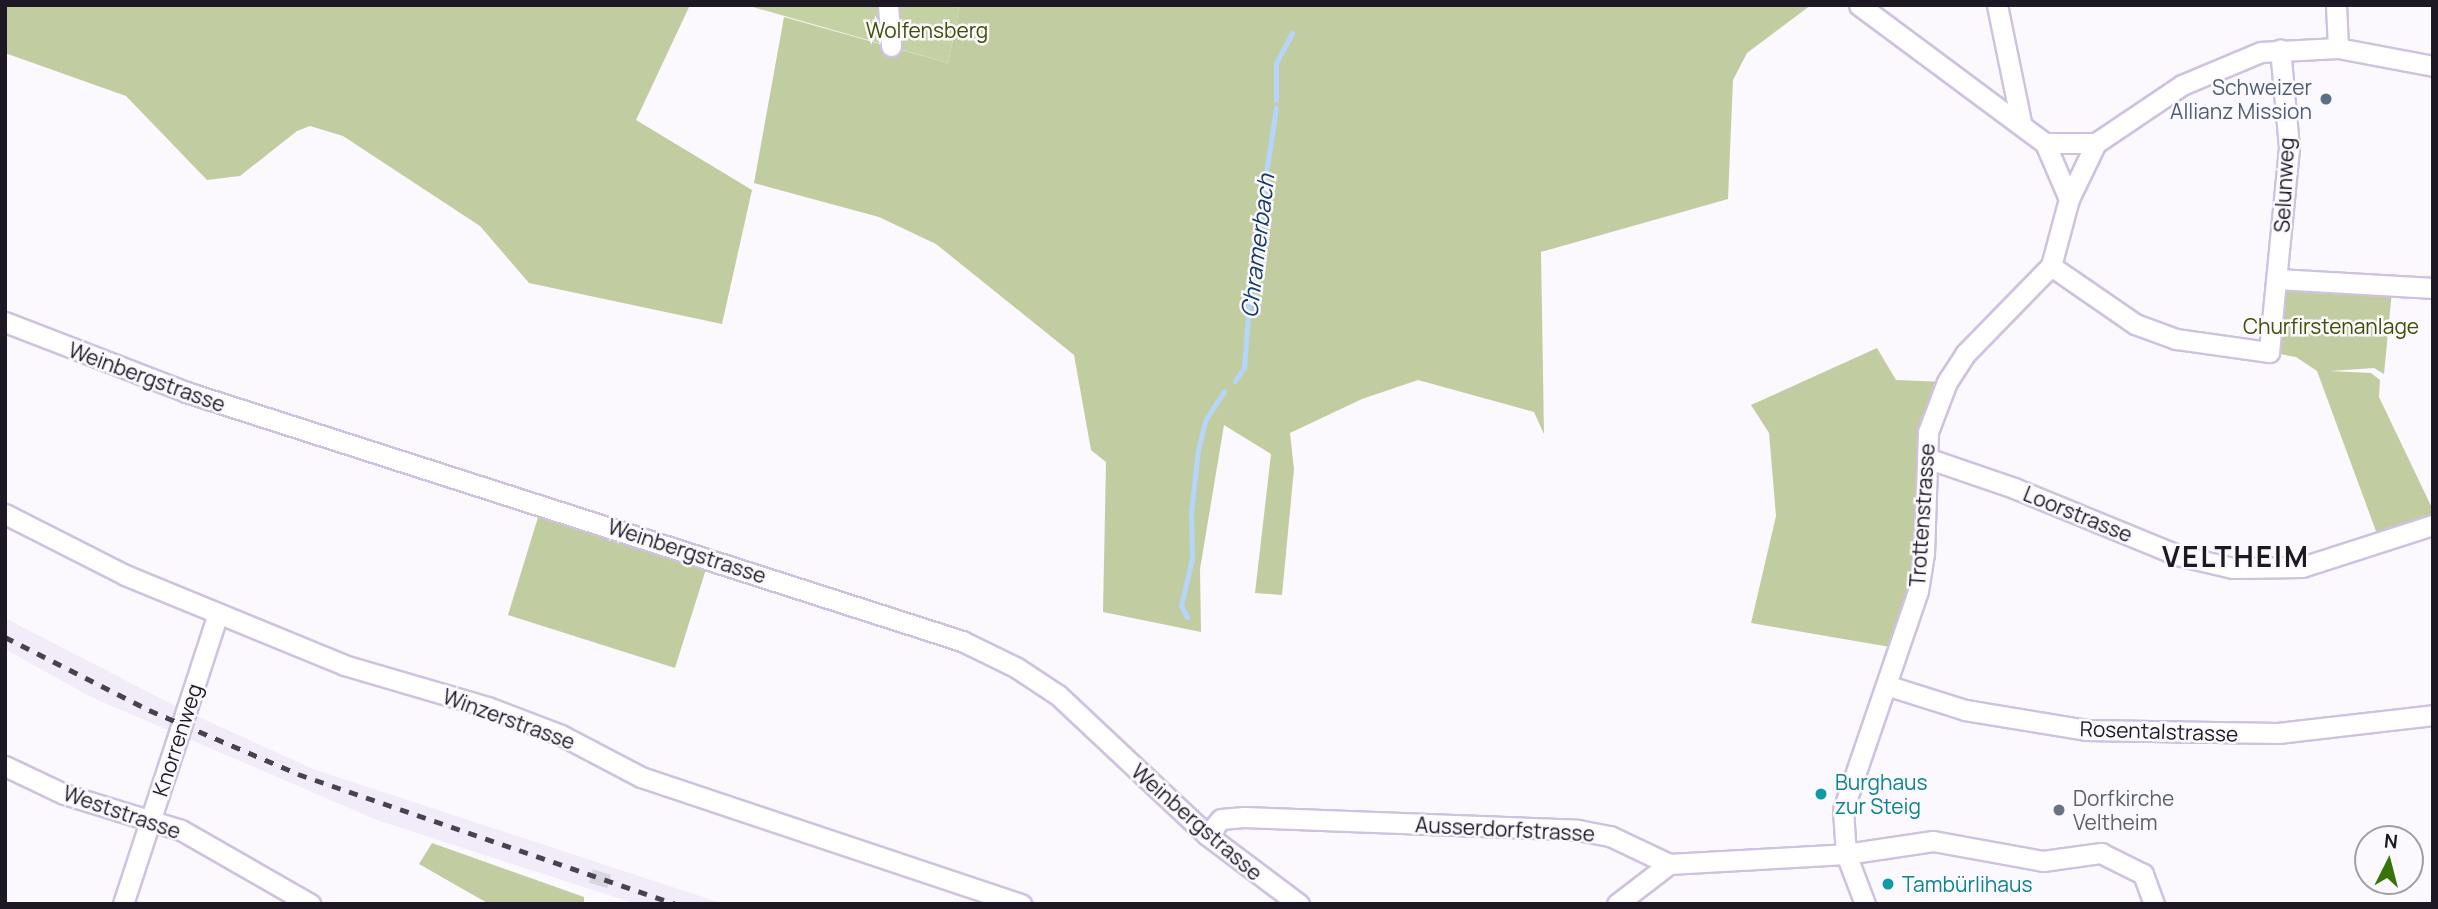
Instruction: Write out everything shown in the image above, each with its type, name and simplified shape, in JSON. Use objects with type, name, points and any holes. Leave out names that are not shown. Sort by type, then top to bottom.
[{"type":"street","points":[[888,5],[891,46]]},
{"type":"street","points":[[1859,5],[2021,122],[2045,143],[2069,199]]},
{"type":"street","points":[[1997,5],[2021,122]]},
{"type":"street","points":[[2336,5],[2338,48]]},
{"type":"street","points":[[2045,143],[2096,143],[2123,121],[2208,72],[2236,59],[2280,49],[2338,48],[2433,66]]},
{"type":"street","name":"Selunweg","points":[[2051,266],[2135,324],[2176,339],[2269,352],[2289,147],[2280,49]]},
{"type":"street","name":"Trottenstrasse","points":[[1865,904],[1846,854],[1843,810],[1889,686],[1924,554],[1928,432],[1947,382],[1965,354],[2051,266],[2069,199],[2096,143]]},
{"type":"street","points":[[2278,279],[2433,288]]},
{"type":"street","name":"Weinbergstrasse","points":[[5,322],[198,397],[962,641],[1017,668],[1059,695],[1207,835],[1299,904]]},
{"type":"street","name":"Loorstrasse","points":[[1927,458],[2014,488],[2178,555],[2233,568],[2302,567],[2433,525]]},
{"type":"street","name":"Winzerstrasse","points":[[5,514],[217,616],[344,665],[536,726],[641,777],[1021,904]]},
{"type":"street","name":"Knorrenweg","points":[[123,904],[217,616]]},
{"type":"street","name":"Rosentalstrasse","points":[[1889,686],[1965,710],[2087,730],[2278,733],[2433,715]]},
{"type":"street","name":"Weststrasse","points":[[5,766],[64,794],[181,830],[310,904]]},
{"type":"street","name":"Ausserdorfstrasse","points":[[1207,835],[1221,819],[1244,817],[1578,830],[1610,836],[1669,864],[1846,854],[1933,842],[2043,861],[2102,853],[2143,874],[2154,904]]},
{"type":"street","points":[[1617,904],[1669,864]]},
{"type":"shaded area","points":[[5,618],[181,709],[313,769],[724,904],[636,904],[377,820],[91,697],[5,649]]},
{"type":"green space","points":[[5,5],[690,5],[636,120],[752,190],[722,324],[529,283],[480,226],[343,136],[310,126],[297,131],[240,176],[207,180],[126,96],[5,53]]},
{"type":"green space","name":"Wolfensberg","points":[[746,5],[960,5],[948,63]]},
{"type":"green space","points":[[960,5],[1811,5],[1747,53],[1733,80],[1728,199],[1541,252],[1544,434],[1534,412],[1418,380],[1362,399],[1290,433],[1294,469],[1282,595],[1255,593],[1271,454],[1224,425],[1200,569],[1201,632],[1103,612],[1106,462],[1091,450],[1074,355],[936,244],[879,217],[754,183],[784,17],[948,63]]},
{"type":"green space","name":"Churfirstenanlage","points":[[2278,279],[2392,291],[2384,374],[2374,368],[2330,371],[2371,373],[2380,380],[2379,397],[2433,510],[2433,525],[2380,542],[2317,371],[2296,357],[2269,352]]},
{"type":"green space","points":[[1877,348],[1896,380],[1947,382],[1928,432],[1924,554],[1902,649],[1751,623],[1776,516],[1769,433],[1751,405]]},
{"type":"green space","points":[[539,514],[706,569],[675,668],[508,615]]},
{"type":"green space","points":[[432,843],[584,897],[584,904],[489,904],[419,864]]},
{"type":"waterway","name":"Chramerbach","points":[[1276,100],[1276,63],[1292,33]]},
{"type":"waterway","name":"Chramerbach","points":[[1235,381],[1244,367],[1252,266],[1276,108]]},
{"type":"waterway","name":"Chramerbach","points":[[1187,617],[1181,605],[1192,559],[1191,513],[1198,450],[1206,419],[1224,391]]},
{"type":"tunnel","points":[[598,885],[602,872]]},
{"type":"railway","points":[[5,637],[149,710],[298,774],[675,904]]},
{"type":"place","name":"Schweizer Allianz Mission","points":[[2326,99]]},
{"type":"place","name":"Burghaus zur Steig","points":[[1821,794]]},
{"type":"place","name":"Dorfkirche Veltheim","points":[[2059,810]]},
{"type":"place","name":"Tambürlihaus","points":[[1888,884]]},
{"type":"district","name":"VELTHEIM","points":[[2236,556]]}]
